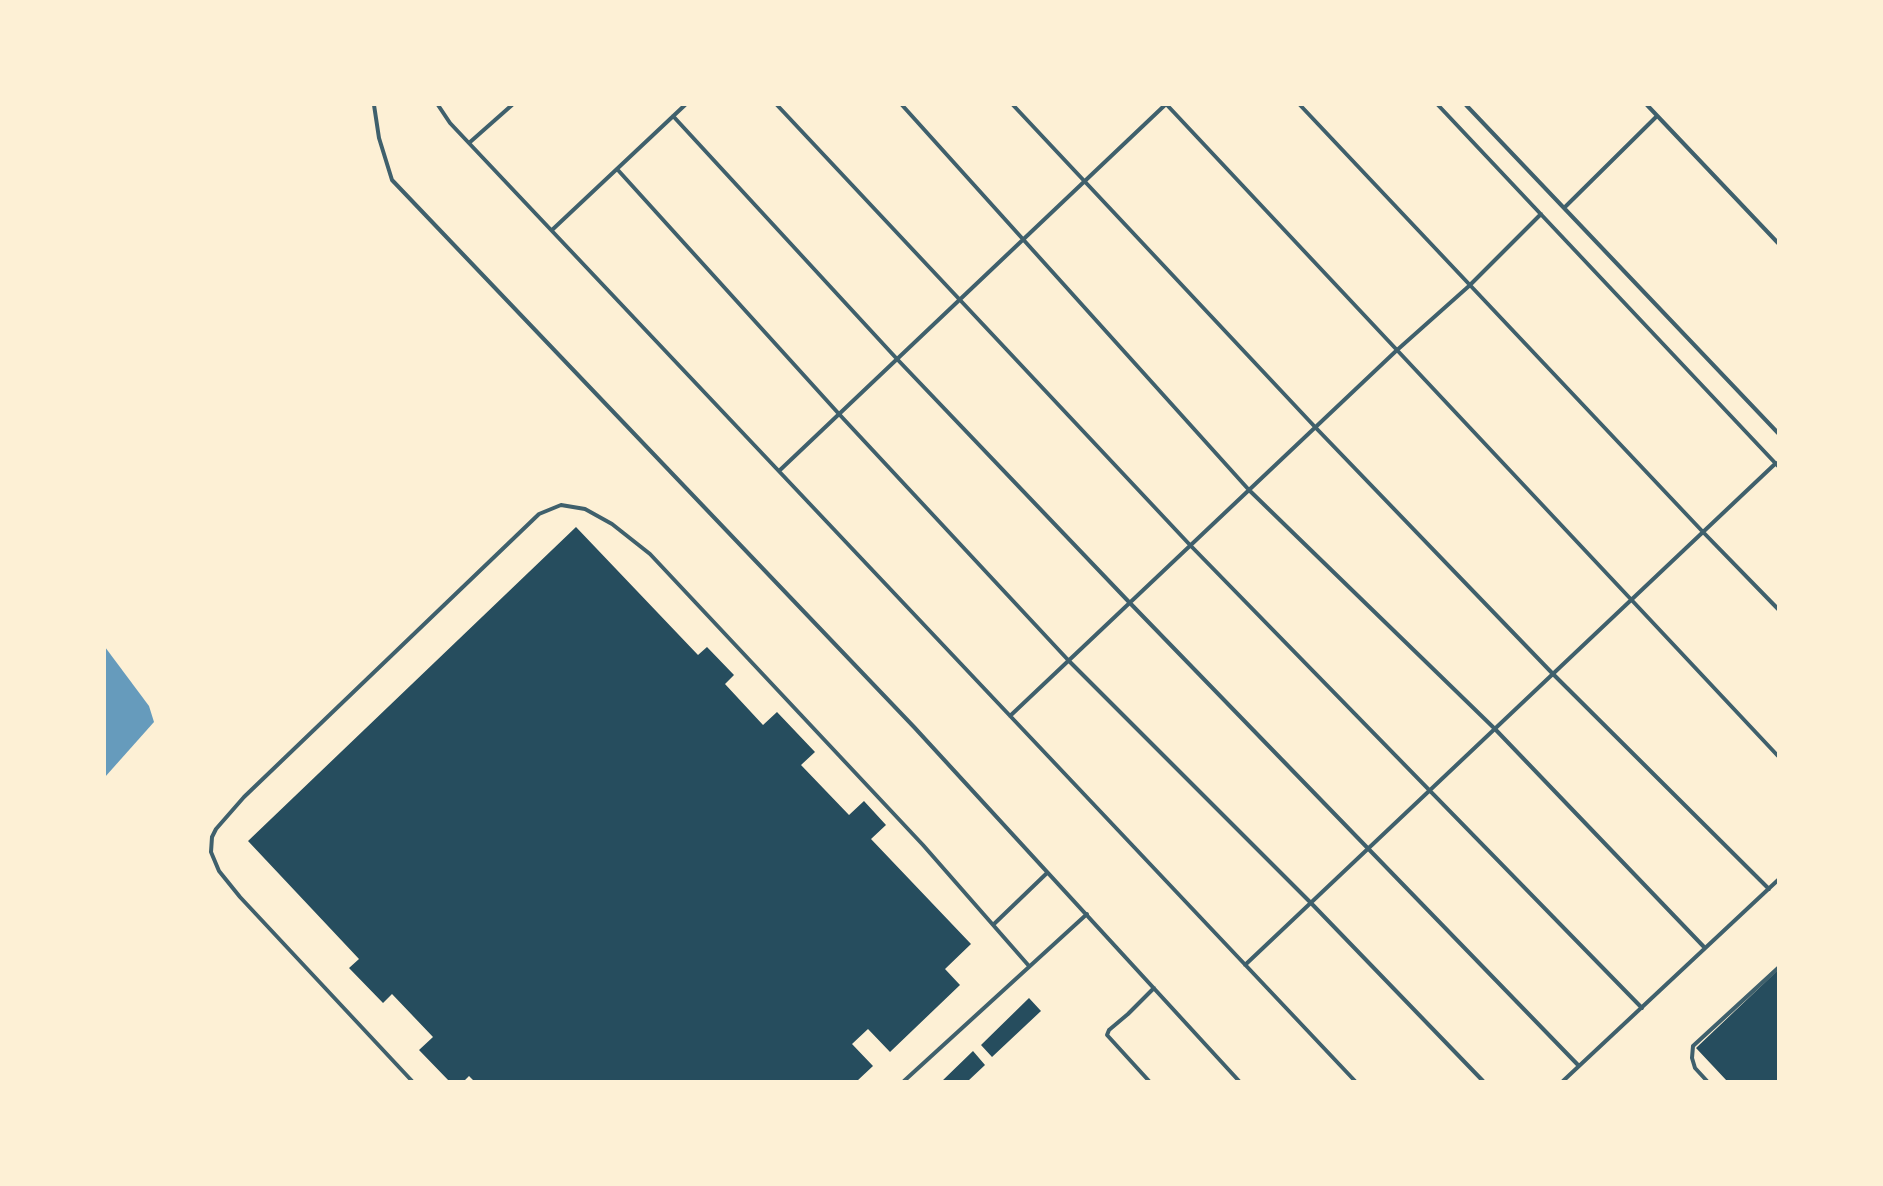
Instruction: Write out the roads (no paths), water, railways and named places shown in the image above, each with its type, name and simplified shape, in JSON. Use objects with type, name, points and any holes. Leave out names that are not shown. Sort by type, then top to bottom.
[{"type":"lane","points":[[374,105],[379,138],[392,180],[914,727],[1239,1081]]},
{"type":"lane","points":[[438,105],[450,123],[1355,1081]]},
{"type":"lane","points":[[470,143],[512,105]]},
{"type":"lane","points":[[552,231],[685,105]]},
{"type":"lane","points":[[777,105],[1190,545],[1642,1008]]},
{"type":"lane","points":[[902,105],[1249,490],[1495,729],[1705,948]]},
{"type":"lane","points":[[1013,105],[1316,428],[1553,674],[1769,889]]},
{"type":"lane","points":[[779,471],[1166,105],[1778,756]]},
{"type":"lane","points":[[1300,105],[1778,609]]},
{"type":"lane","points":[[1245,965],[1703,532],[1777,465],[1438,105]]},
{"type":"lane","points":[[1466,105],[1778,433]]},
{"type":"lane","points":[[1647,105],[1778,243]]},
{"type":"lane","points":[[673,116],[897,359],[1579,1066]]},
{"type":"lane","points":[[1564,208],[1658,116]]},
{"type":"lane","points":[[617,169],[839,414],[1069,661],[1311,903],[1484,1081]]},
{"type":"lane","points":[[1010,716],[1396,351],[1470,286],[1541,214]]},
{"type":"lane","points":[[412,1081],[240,897],[219,871],[211,852],[212,837],[216,829],[244,797],[539,514],[561,505],[585,509],[612,524],[650,554],[923,845],[1029,966]]},
{"type":"lane","points":[[994,924],[1048,873]]},
{"type":"lane","points":[[1563,1081],[1778,880]]},
{"type":"lane","points":[[904,1081],[1087,914]]},
{"type":"lane","points":[[1707,1081],[1695,1068],[1692,1058],[1693,1046],[1778,968]]},
{"type":"lane","points":[[1149,1081],[1107,1035],[1107,1032],[1154,988]]},
{"type":"water","points":[[105,647],[149,706],[154,722],[105,777]]}]
